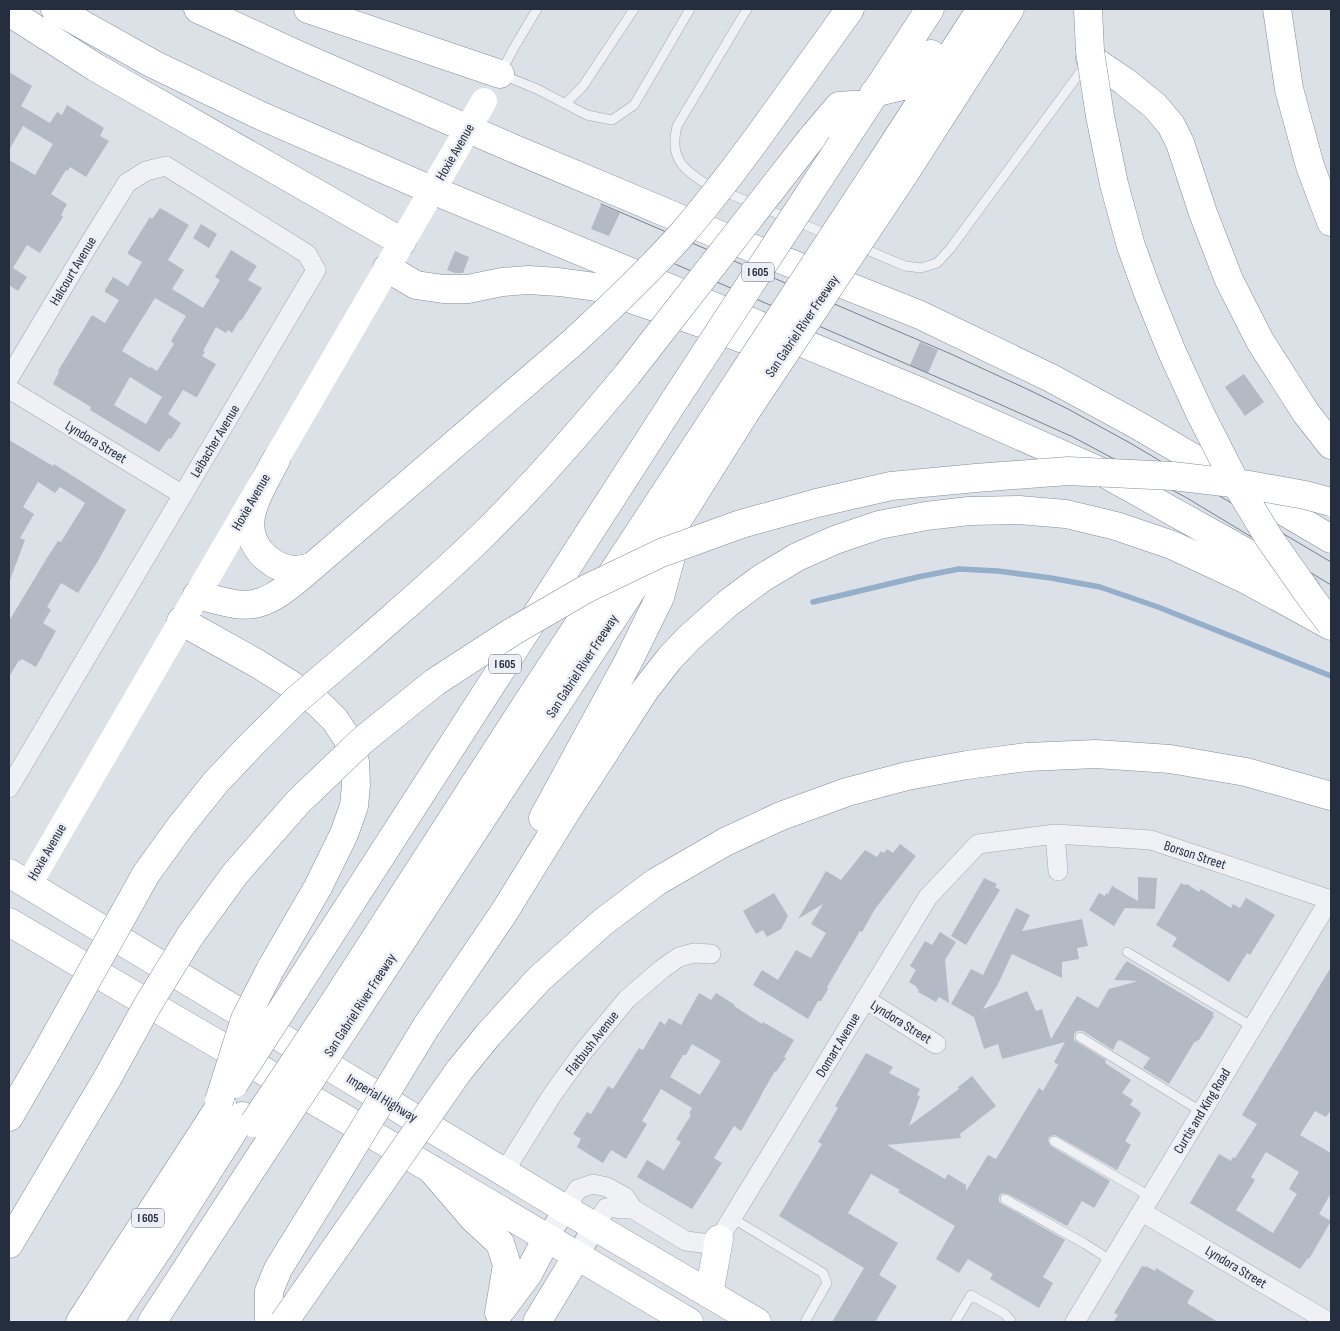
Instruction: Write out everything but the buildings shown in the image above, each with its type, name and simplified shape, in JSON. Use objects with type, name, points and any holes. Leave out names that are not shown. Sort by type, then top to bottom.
[{"type":"main road","points":[[55,9],[153,64],[257,114],[420,185],[921,392],[1104,473],[1256,558],[1331,604]]},
{"type":"main road","points":[[198,9],[510,147],[712,232],[920,315],[1051,378],[1331,539]]},
{"type":"main road","points":[[308,9],[500,74]]},
{"type":"main road","points":[[197,596],[236,604],[256,604],[276,596],[314,566],[572,344],[634,285],[683,233],[727,180],[850,9]]},
{"type":"main road","name":"San Gabriel River Freeway","points":[[152,1322],[248,1175],[238,1115],[323,1005],[334,929],[676,398],[930,9]]},
{"type":"main road","points":[[9,1117],[146,874],[216,782],[295,701],[361,645],[485,534],[583,428],[627,375],[811,139],[839,106],[871,98],[911,84],[960,9]]},
{"type":"main road","points":[[890,172],[980,9]]},
{"type":"main road","name":"San Gabriel River Freeway","points":[[80,1322],[323,1005],[684,510],[734,408],[890,172],[1010,9]]},
{"type":"main road","points":[[1088,9],[1090,51],[1100,116],[1114,184],[1131,246],[1148,293],[1172,352],[1234,480],[1268,538],[1331,625]]},
{"type":"main road","points":[[1277,9],[1289,90],[1310,166],[1331,222]]},
{"type":"main road","points":[[9,12],[95,68],[402,242]]},
{"type":"main road","points":[[1090,58],[1156,106],[1171,125],[1180,143],[1203,213],[1229,280],[1260,341],[1306,413],[1331,445]]},
{"type":"main road","name":"Hoxie Avenue","points":[[10,926],[19,879],[197,596],[500,74]]},
{"type":"main road","points":[[387,268],[416,285],[443,289],[468,289],[502,282],[528,280],[596,287],[710,326],[1104,473]]},
{"type":"main road","points":[[323,1005],[528,700],[734,408]]},
{"type":"main road","points":[[276,460],[253,506],[250,524],[252,537],[266,558],[279,566],[294,570],[314,566]]},
{"type":"main road","points":[[9,1244],[108,1077],[147,1006],[190,936],[235,874],[299,800],[356,747],[435,682],[512,632],[586,589],[662,553],[741,524],[891,486],[1068,470],[1173,476],[1258,487],[1305,495],[1331,502]]},
{"type":"main road","points":[[268,1322],[269,1292],[278,1269],[426,1027],[494,909],[636,646],[660,597],[684,510]]},
{"type":"main road","points":[[426,1027],[503,914],[645,690],[670,658],[727,604],[762,578],[797,557],[835,540],[879,524],[926,516],[1019,510],[1066,514],[1116,526],[1172,545],[1245,579],[1331,625]]},
{"type":"main road","points":[[123,1322],[238,1115],[244,1019],[318,887],[344,834],[354,806],[356,785],[355,762],[347,738],[335,720],[318,703],[258,664],[181,621]]},
{"type":"main road","points":[[284,1322],[458,1072],[488,1035],[539,979],[603,922],[656,882],[725,842],[781,816],[847,792],[907,776],[1027,757],[1096,754],[1170,759],[1246,772],[1331,796]]},
{"type":"main road","name":"Imperial Highway","points":[[19,879],[565,1209],[757,1322]]},
{"type":"main road","points":[[10,926],[431,1169],[689,1322]]},
{"type":"main road","points":[[110,1322],[161,1245],[238,1115]]},
{"type":"main road","points":[[431,1169],[473,1218],[500,1243],[507,1264],[496,1318]]},
{"type":"main road","points":[[174,1322],[248,1175]]},
{"type":"main road","points":[[709,1294],[726,1228]]},
{"type":"main road","points":[[496,1318],[528,1274],[547,1238]]},
{"type":"main road","points":[[536,1322],[577,1256]]},
{"type":"street","name":"Leibacher Avenue","points":[[9,788],[316,270],[307,254],[166,166],[146,171]]},
{"type":"street","name":"Halcourt Avenue","points":[[9,378],[128,183],[146,171]]},
{"type":"street","name":"Lyndora Street","points":[[9,389],[182,495]]},
{"type":"street","points":[[1055,834],[1058,871]]},
{"type":"street","name":"Borson Street","points":[[1055,834],[1151,840],[1331,900]]},
{"type":"street","name":"Domart Avenue","points":[[726,1228],[928,897],[978,844],[1055,834]]},
{"type":"street","name":"Curtis and King Road","points":[[1075,1322],[1331,900]]},
{"type":"street","name":"Flatbush Avenue","points":[[504,1172],[582,1052],[626,999],[679,957],[694,953],[711,954]]},
{"type":"street","name":"Lyndora Street","points":[[865,999],[936,1044]]},
{"type":"street","points":[[547,1238],[578,1189],[593,1184],[607,1187],[625,1197],[633,1208],[686,1241],[710,1244],[726,1228]]},
{"type":"street","name":"Lyndora Street","points":[[1146,1204],[1328,1315]]},
{"type":"street","points":[[577,1256],[606,1208],[633,1208]]},
{"type":"lane","points":[[537,9],[514,46],[500,74],[537,89],[587,115],[612,120],[634,105],[690,9]]},
{"type":"lane","points":[[566,103],[583,86],[634,9]]},
{"type":"lane","points":[[746,9],[676,126],[674,140],[676,153],[681,164],[692,175],[708,185],[905,266],[921,268],[937,263],[950,249],[1090,58]]},
{"type":"lane","points":[[1126,952],[1253,1027]]},
{"type":"lane","points":[[1080,1037],[1202,1112]]},
{"type":"lane","points":[[1054,1141],[1146,1204]]},
{"type":"lane","points":[[1005,1199],[1112,1261]]},
{"type":"lane","points":[[726,1228],[823,1272],[827,1283],[805,1322]]},
{"type":"lane","points":[[955,1322],[971,1295],[1006,1314],[1011,1322]]},
{"type":"waterway","points":[[813,602],[959,569],[998,571],[1051,578],[1100,587],[1158,607],[1331,676]]},
{"type":"tram line","points":[[601,204],[951,354],[1068,409],[1130,443],[1331,562]]},
{"type":"tram line","points":[[675,264],[1073,437],[1187,498],[1331,585]]}]
